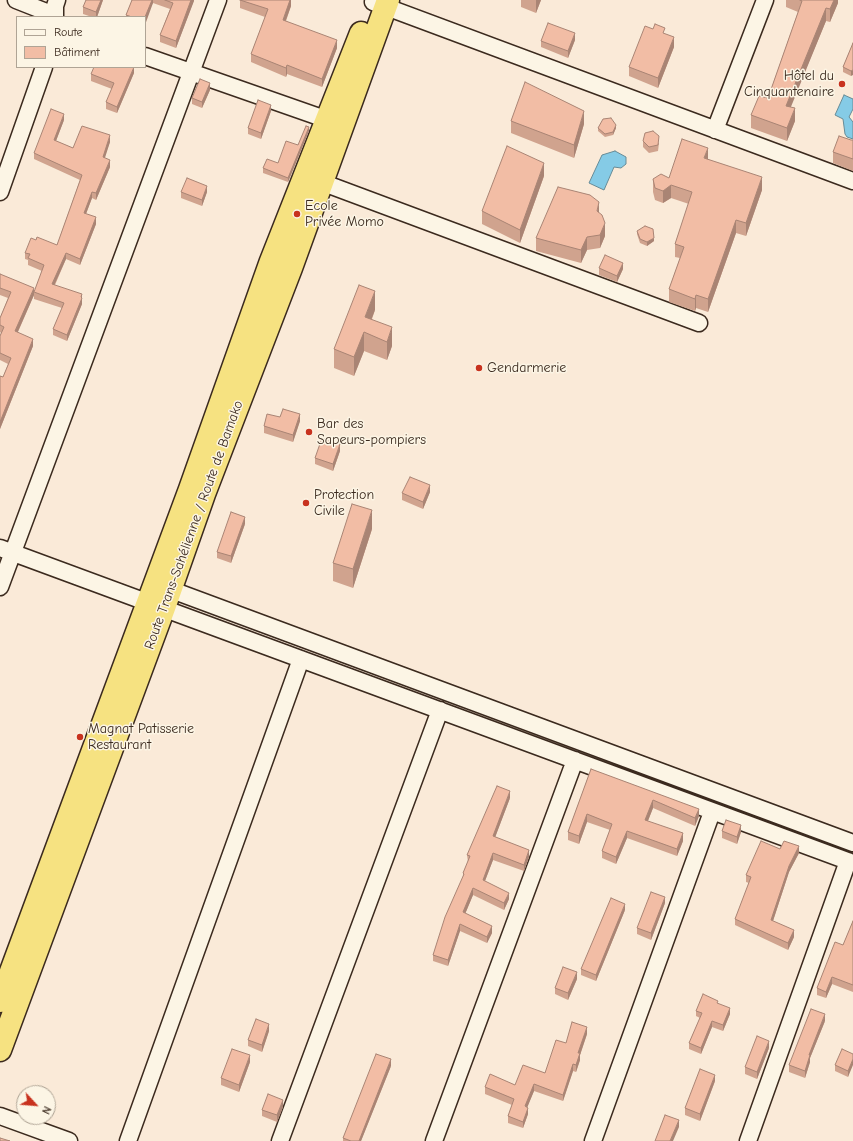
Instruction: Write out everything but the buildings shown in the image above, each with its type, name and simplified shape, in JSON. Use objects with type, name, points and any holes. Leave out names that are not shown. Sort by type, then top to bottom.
[{"type":"highway","name":"Route Trans-Sahélienne / Route de Bamako","points":[[0,1050],[159,596],[272,261],[328,120],[380,2]]},
{"type":"highway","name":"Route Trans-Sahélienne / Route de Bamako","points":[[0,1001],[159,596],[204,494],[291,268],[321,182],[344,125],[380,2]]},
{"type":"street","points":[[16,0],[55,11]]},
{"type":"street","points":[[0,587],[6,550],[192,72],[218,0]]},
{"type":"street","points":[[715,130],[764,0]]},
{"type":"street","points":[[380,2],[853,182]]},
{"type":"street","points":[[146,56],[328,120]]},
{"type":"street","points":[[0,192],[44,68]]},
{"type":"street","points":[[321,182],[699,323]]},
{"type":"street","points":[[6,550],[159,596],[853,843]]},
{"type":"street","points":[[159,596],[301,659],[712,812],[851,862],[748,1141]]},
{"type":"street","points":[[128,1141],[301,659]]},
{"type":"street","points":[[280,1141],[440,710]]},
{"type":"street","points":[[434,1141],[575,760]]},
{"type":"street","points":[[593,1141],[712,812]]},
{"type":"street","points":[[0,1116],[69,1141]]},
{"type":"water","points":[[844,95],[853,99],[853,109],[849,117],[853,122],[853,139],[847,137],[845,134],[843,119],[835,115]]},
{"type":"water","points":[[615,151],[626,157],[626,164],[621,168],[614,167],[604,190],[589,183],[602,155]]},
{"type":"place","name":"Hôtel du Cinquantenaire","points":[[842,84]]},
{"type":"place","name":"Ecole Privée Momo","points":[[297,214]]},
{"type":"place","name":"Gendarmerie","points":[[479,368]]},
{"type":"place","name":"Bar des Sapeurs-pompiers","points":[[309,432]]},
{"type":"place","name":"Protection Civile","points":[[306,503]]},
{"type":"place","name":"Magnat Patisserie Restaurant","points":[[80,737]]}]
